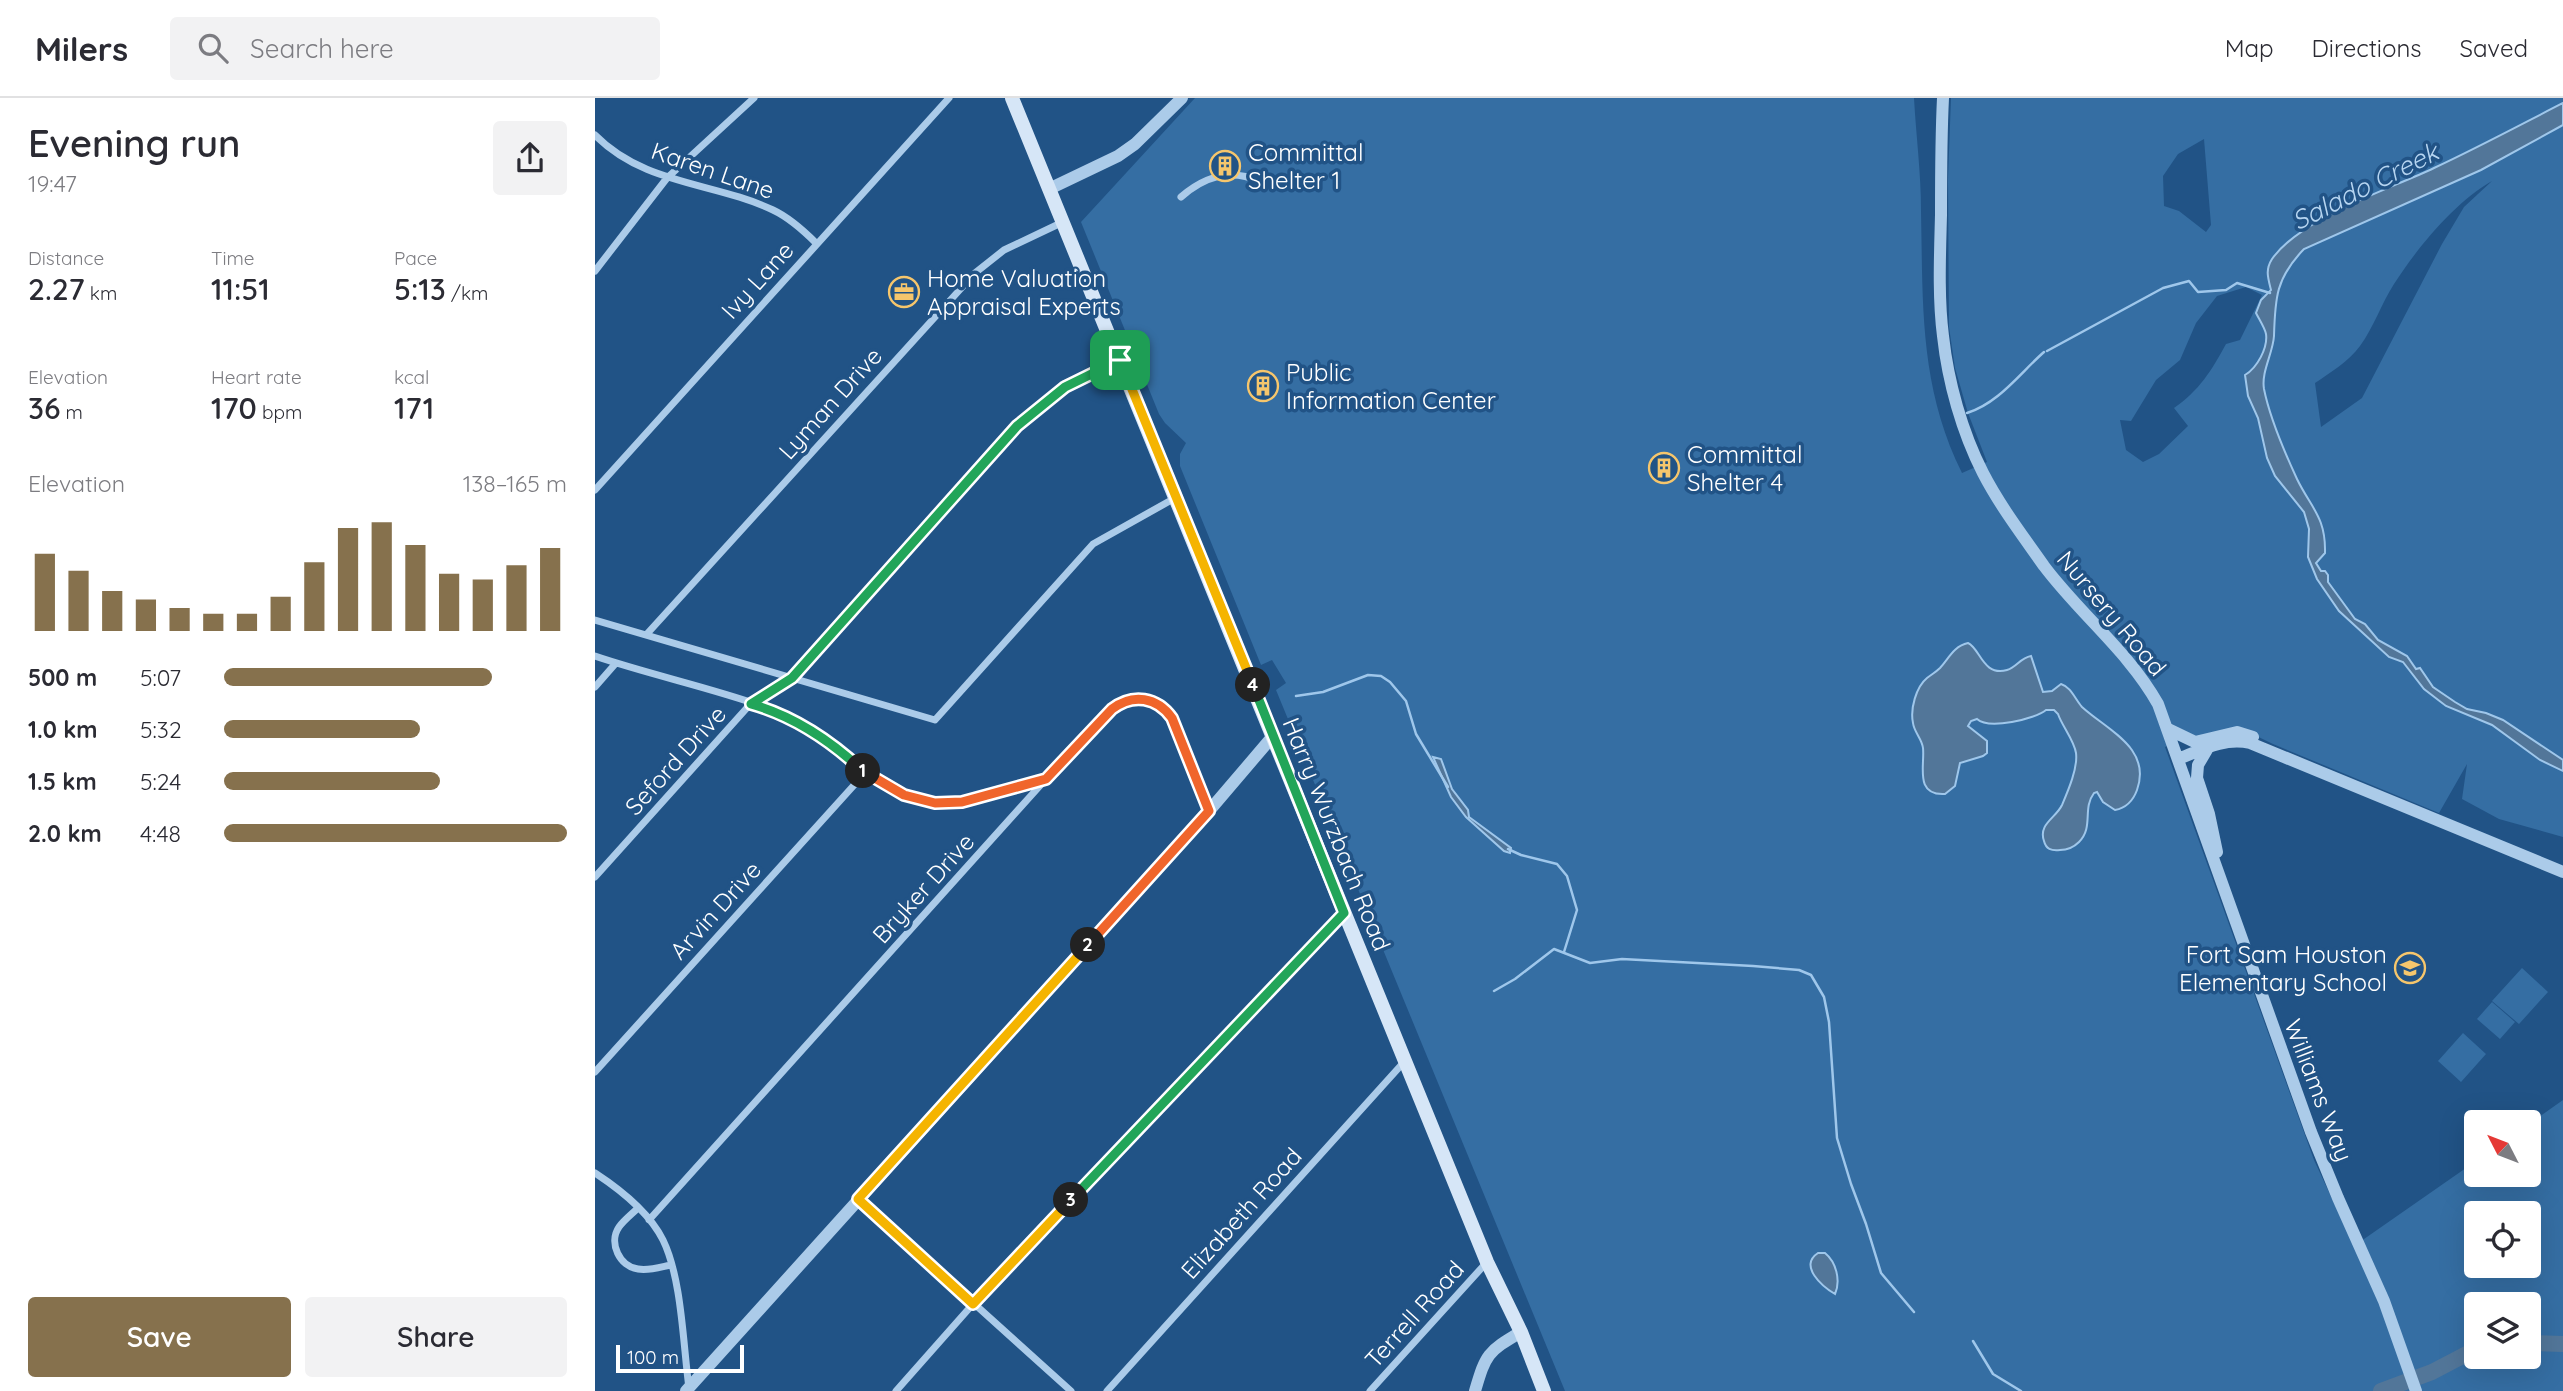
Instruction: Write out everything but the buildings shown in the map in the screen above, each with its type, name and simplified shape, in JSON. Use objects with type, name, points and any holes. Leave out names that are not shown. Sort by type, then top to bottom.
[{"type":"main road","name":"Harry Wurzbach Road","points":[[1012,98],[1487,1262],[1521,1332],[1544,1391]]},
{"type":"street","points":[[595,271],[667,178],[754,98]]},
{"type":"street","name":"Ivy Lane","points":[[595,490],[949,98]]},
{"type":"street","points":[[1049,189],[1118,156],[1135,144],[1182,98]]},
{"type":"street","name":"Nursery Road","points":[[1943,98],[1940,253],[1942,336],[1966,433],[1983,472],[2006,511],[2071,600],[2145,681],[2158,705],[2178,759]]},
{"type":"street","name":"Karen Lane","points":[[595,135],[604,144],[652,173],[764,206],[787,218],[816,243]]},
{"type":"street","points":[[1181,197],[1202,181],[1216,176],[1240,175],[1259,181]]},
{"type":"street","name":"Lyman Drive","points":[[646,635],[975,273],[1004,250],[1063,222]]},
{"type":"street","name":"Seford Drive","points":[[595,877],[751,704],[792,678],[1017,426],[1065,387],[1120,360]]},
{"type":"street","points":[[595,620],[935,720],[1093,544],[1175,498]]},
{"type":"street","points":[[595,656],[768,708],[801,724],[865,773],[904,795],[935,803],[962,802],[1046,779]]},
{"type":"street","points":[[595,687],[616,663]]},
{"type":"street","name":"Bryker Drive","points":[[649,1220],[1115,706],[1126,700],[1141,698],[1157,702],[1172,718],[1209,811]]},
{"type":"street","points":[[2168,729],[2195,742],[2228,733],[2244,733],[2268,749]]},
{"type":"street","points":[[687,1390],[822,1243],[858,1199],[1209,811],[1273,736]]},
{"type":"street","points":[[2178,759],[2221,743],[2242,741],[2268,749],[2563,872]]},
{"type":"street","points":[[2208,748],[2199,761],[2197,778],[2214,831],[2219,876]]},
{"type":"street","name":"Williams Way","points":[[2178,759],[2316,1145],[2375,1279],[2416,1391]]},
{"type":"street","name":"Arvin Drive","points":[[595,1072],[865,773]]},
{"type":"street","points":[[896,1391],[973,1304],[1344,913]]},
{"type":"street","name":"Elizabeth Road","points":[[1107,1391],[1405,1061]]},
{"type":"street","points":[[595,1172],[638,1208],[662,1238],[679,1305],[687,1390]]},
{"type":"street","points":[[858,1199],[1072,1391]]},
{"type":"street","points":[[638,1208],[617,1231],[615,1242],[619,1257],[622,1262],[636,1269],[671,1265]]},
{"type":"street","name":"Terrell Road","points":[[1370,1391],[1487,1262]]},
{"type":"street","points":[[1475,1391],[1490,1352],[1521,1332]]},
{"type":"shaded area","points":[[1195,98],[1914,98],[1926,344],[1938,408],[1962,473],[1987,462],[1968,413],[1955,368],[1949,327],[1948,179],[1951,98],[2563,98],[2563,837],[2499,819],[2462,799],[2467,764],[2439,813],[2242,729],[2200,737],[2190,736],[2165,747],[2314,1160],[2354,1246],[2464,1169],[2464,1187],[2541,1187],[2541,1116],[2563,1100],[2563,1391],[1565,1391],[1276,690],[1286,683],[1272,660],[1261,665],[1180,466],[1180,454],[1186,443],[1159,414],[1081,222]],"holes":[[[2204,139],[2211,225],[2206,232],[2179,211],[2164,206],[2163,176],[2178,154]],[[2492,181],[2464,207],[2362,398],[2321,427],[2315,383],[2339,366],[2360,346],[2394,284],[2438,227],[2464,201]],[[2246,287],[2262,295],[2240,340],[2226,344],[2204,379],[2174,408],[2188,426],[2159,454],[2143,462],[2126,450],[2120,420],[2131,421],[2156,380],[2180,360],[2196,323],[2217,296]]]},
{"type":"shaded area","points":[[2563,103],[2563,125],[2481,170],[2304,249],[2288,269],[2279,289],[2264,389],[2282,446],[2323,530],[2325,553],[2316,563],[2321,571],[2328,575],[2328,582],[2355,619],[2365,624],[2378,640],[2407,656],[2416,669],[2420,668],[2433,687],[2455,702],[2467,709],[2503,720],[2563,760],[2563,771],[2540,760],[2492,725],[2446,706],[2424,689],[2403,662],[2389,657],[2339,611],[2317,579],[2308,557],[2309,529],[2304,512],[2275,476],[2267,458],[2258,418],[2248,396],[2245,375],[2257,363],[2265,345],[2265,332],[2256,313],[2261,300],[2271,290],[2268,267],[2286,244],[2303,230],[2347,206],[2415,177]]},
{"type":"shaded area","points":[[1968,643],[1987,666],[1999,671],[2010,669],[2031,656],[2043,692],[2052,691],[2061,684],[2070,690],[2082,707],[2125,741],[2133,751],[2140,775],[2133,797],[2126,806],[2115,810],[2103,802],[2097,792],[2094,793],[2089,805],[2086,830],[2073,847],[2063,850],[2049,849],[2043,835],[2045,826],[2062,805],[2076,759],[2073,743],[2054,710],[2046,710],[2012,722],[1991,724],[1977,719],[1971,721],[1968,726],[1987,741],[1987,753],[1960,763],[1955,786],[1945,794],[1935,793],[1925,785],[1923,748],[1912,717],[1915,699],[1923,682],[1940,668],[1955,650]]},
{"type":"shaded area","points":[[1433,757],[1441,759],[1452,789],[1468,810],[1469,817],[1511,848],[1510,853],[1504,851],[1466,817],[1451,797]]},
{"type":"shaded area","points":[[2522,968],[2548,992],[2519,1024],[2492,1001]]},
{"type":"shaded area","points":[[2492,1002],[2515,1022],[2500,1039],[2477,1019]]},
{"type":"shaded area","points":[[2463,1033],[2486,1054],[2461,1082],[2438,1061]]},
{"type":"shaded area","points":[[1818,1253],[1825,1253],[1835,1266],[1838,1283],[1835,1294],[1819,1281],[1811,1270],[1812,1258]]},
{"type":"waterway","points":[[2047,351],[2163,288],[2189,281],[2198,292],[2226,290],[2237,283],[2270,293]]},
{"type":"waterway","points":[[1967,413],[1999,395],[2044,352]]},
{"type":"waterway","points":[[1296,696],[1323,692],[1368,675],[1381,676],[1390,682],[1406,701],[1416,734],[1448,787]]},
{"type":"waterway","points":[[1508,849],[1557,864],[1567,876],[1577,910],[1564,952]]},
{"type":"waterway","points":[[1494,991],[1515,979],[1554,949],[1590,963],[1622,959],[1753,966],[1799,970],[1811,975],[1824,997],[1829,1022],[1837,1138],[1851,1184],[1881,1273],[1914,1312]]},
{"type":"waterway","points":[[1973,1341],[1993,1374],[2021,1391]]},
{"type":"waterway","points":[[2541,1343],[2563,1344]]},
{"type":"waterway","points":[[2381,1391],[2432,1372],[2464,1355]]},
{"type":"place","name":"Committal Shelter 1","points":[[1225,166]]},
{"type":"place","name":"Home Valuation Appraisal Experts","points":[[904,292]]},
{"type":"place","name":"Public Information Center","points":[[1263,386]]},
{"type":"place","name":"Committal Shelter 4","points":[[1664,468]]},
{"type":"place","name":"Fort Sam Houston Elementary School","points":[[2410,968]]},
{"type":"route","points":[[1120,360],[1344,913],[973,1304],[858,1199],[1209,811],[1172,718],[1157,702],[1141,698],[1126,700],[1115,706],[1046,779],[962,802],[935,803],[904,795],[865,773],[801,724],[768,708],[751,704],[792,678],[1017,426],[1065,387],[1120,360]]},
{"type":"water label","name":"Salado Creek","points":[[2365,186]]}]
